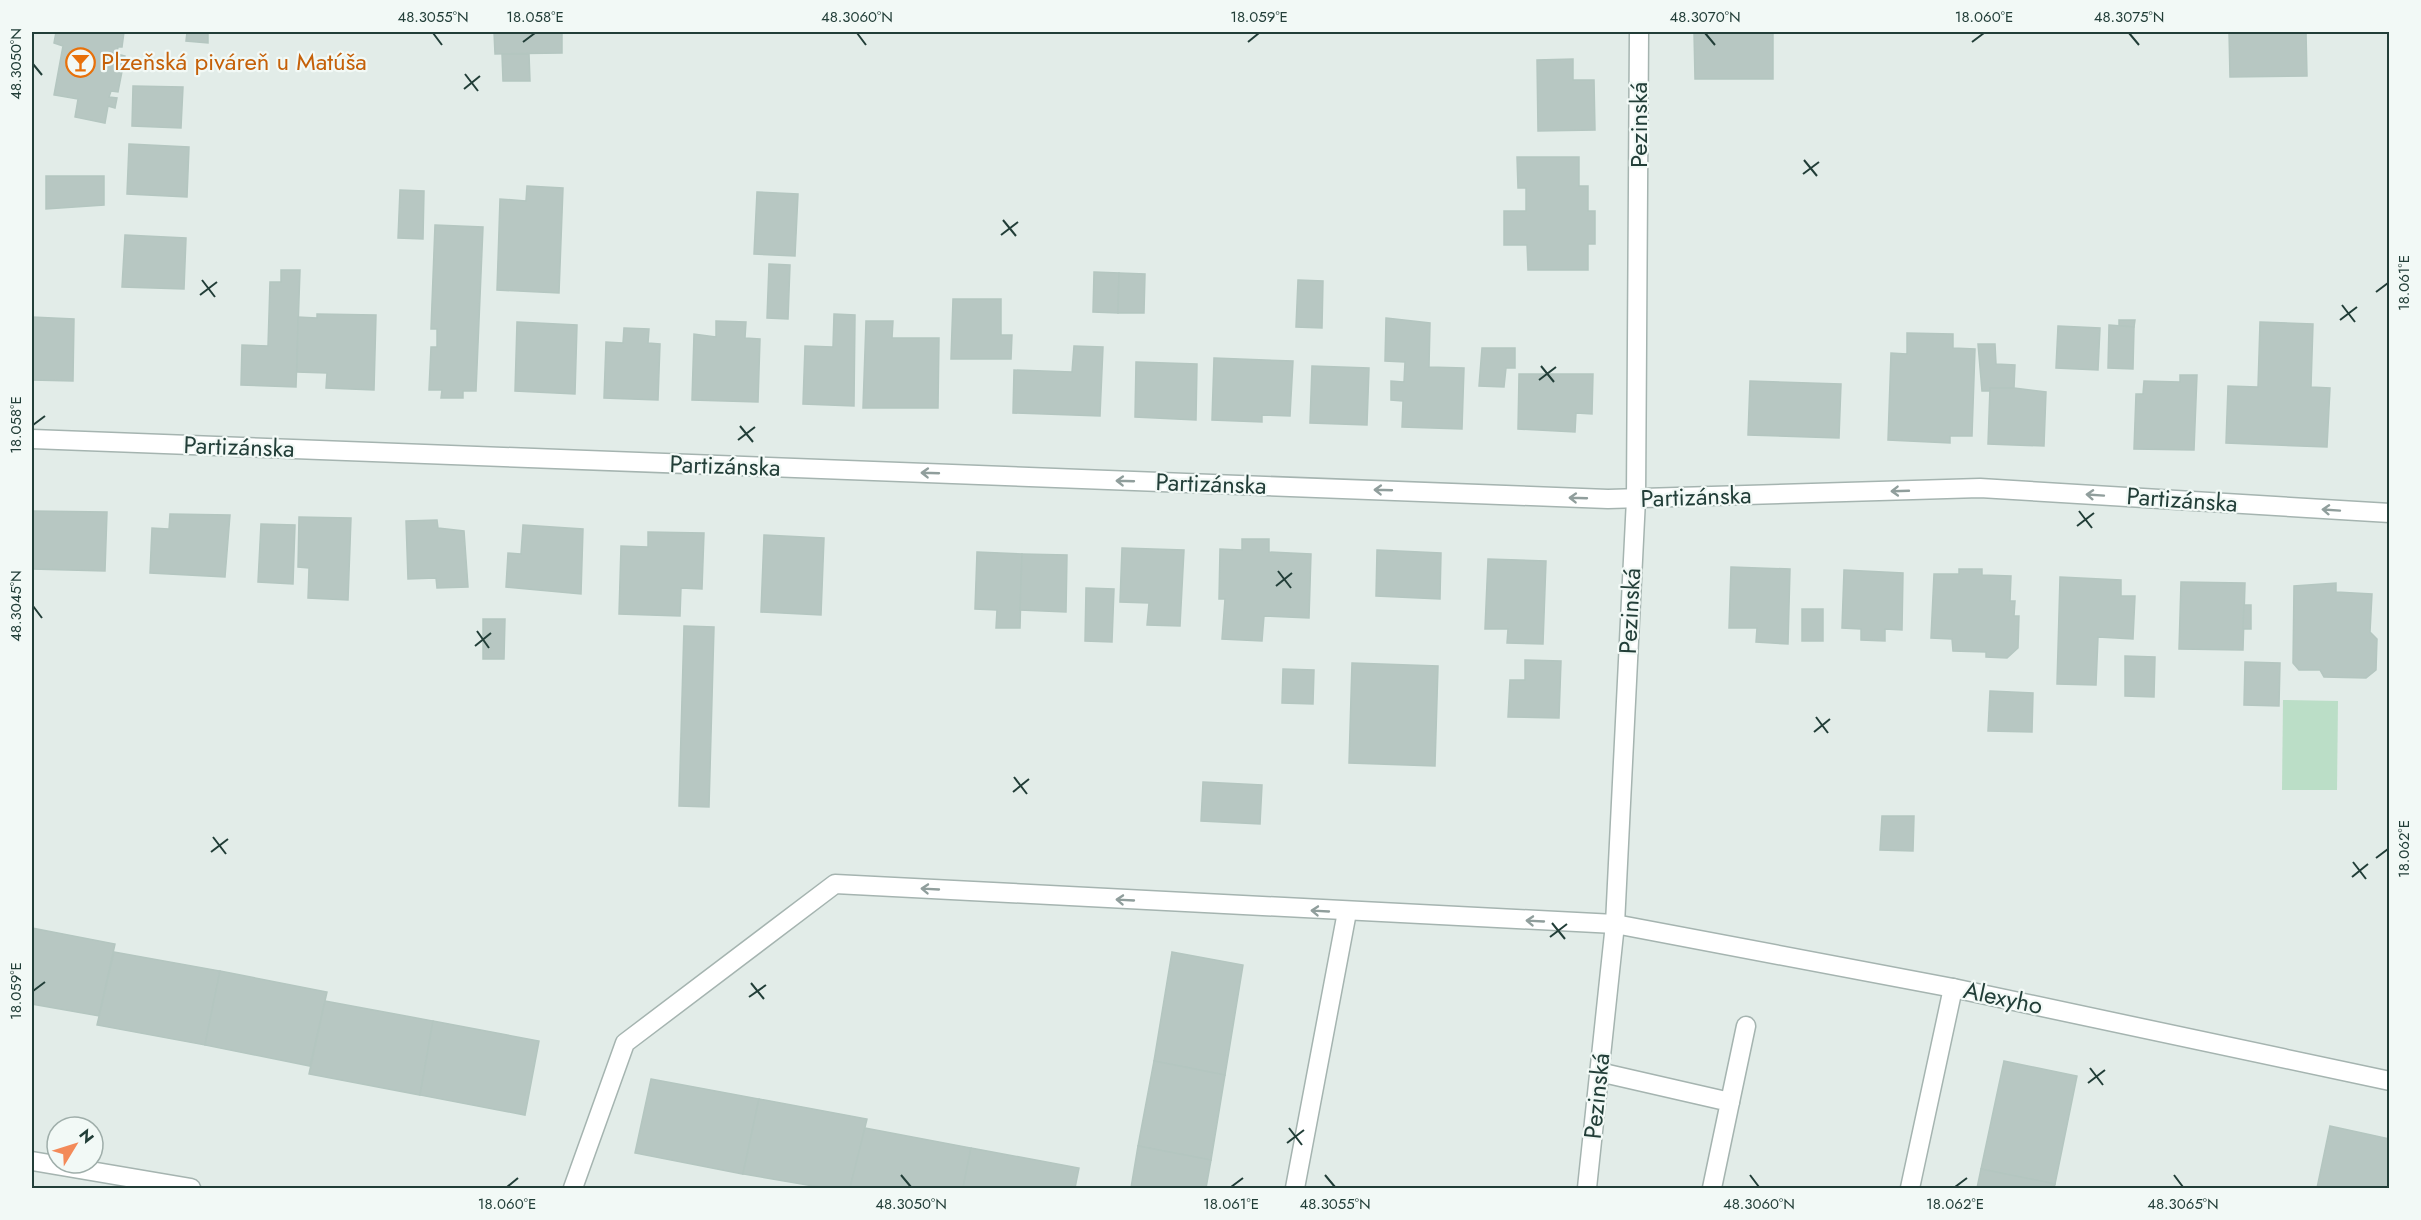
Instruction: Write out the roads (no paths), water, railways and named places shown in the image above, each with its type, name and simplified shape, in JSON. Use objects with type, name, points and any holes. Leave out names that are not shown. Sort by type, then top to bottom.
[{"type":"street","name":"Pezinská","points":[[1587,1188],[1615,924],[1636,499],[1639,32]]},
{"type":"street","name":"Partizánska","points":[[32,440],[1636,499],[1980,488],[2390,513]]},
{"type":"street","name":"Alexyho","points":[[573,1188],[625,1043],[835,884],[1615,924],[1953,988],[2390,1081]]},
{"type":"street","points":[[1295,1188],[1347,912]]},
{"type":"street","points":[[1910,1188],[1953,988]]},
{"type":"street","points":[[1712,1188],[1746,1026]]},
{"type":"street","points":[[1599,1072],[1730,1102]]},
{"type":"street","points":[[32,1161],[192,1188]]},
{"type":"place","name":"Plzeňská piváreň u Matúša","points":[[80,62]]}]
